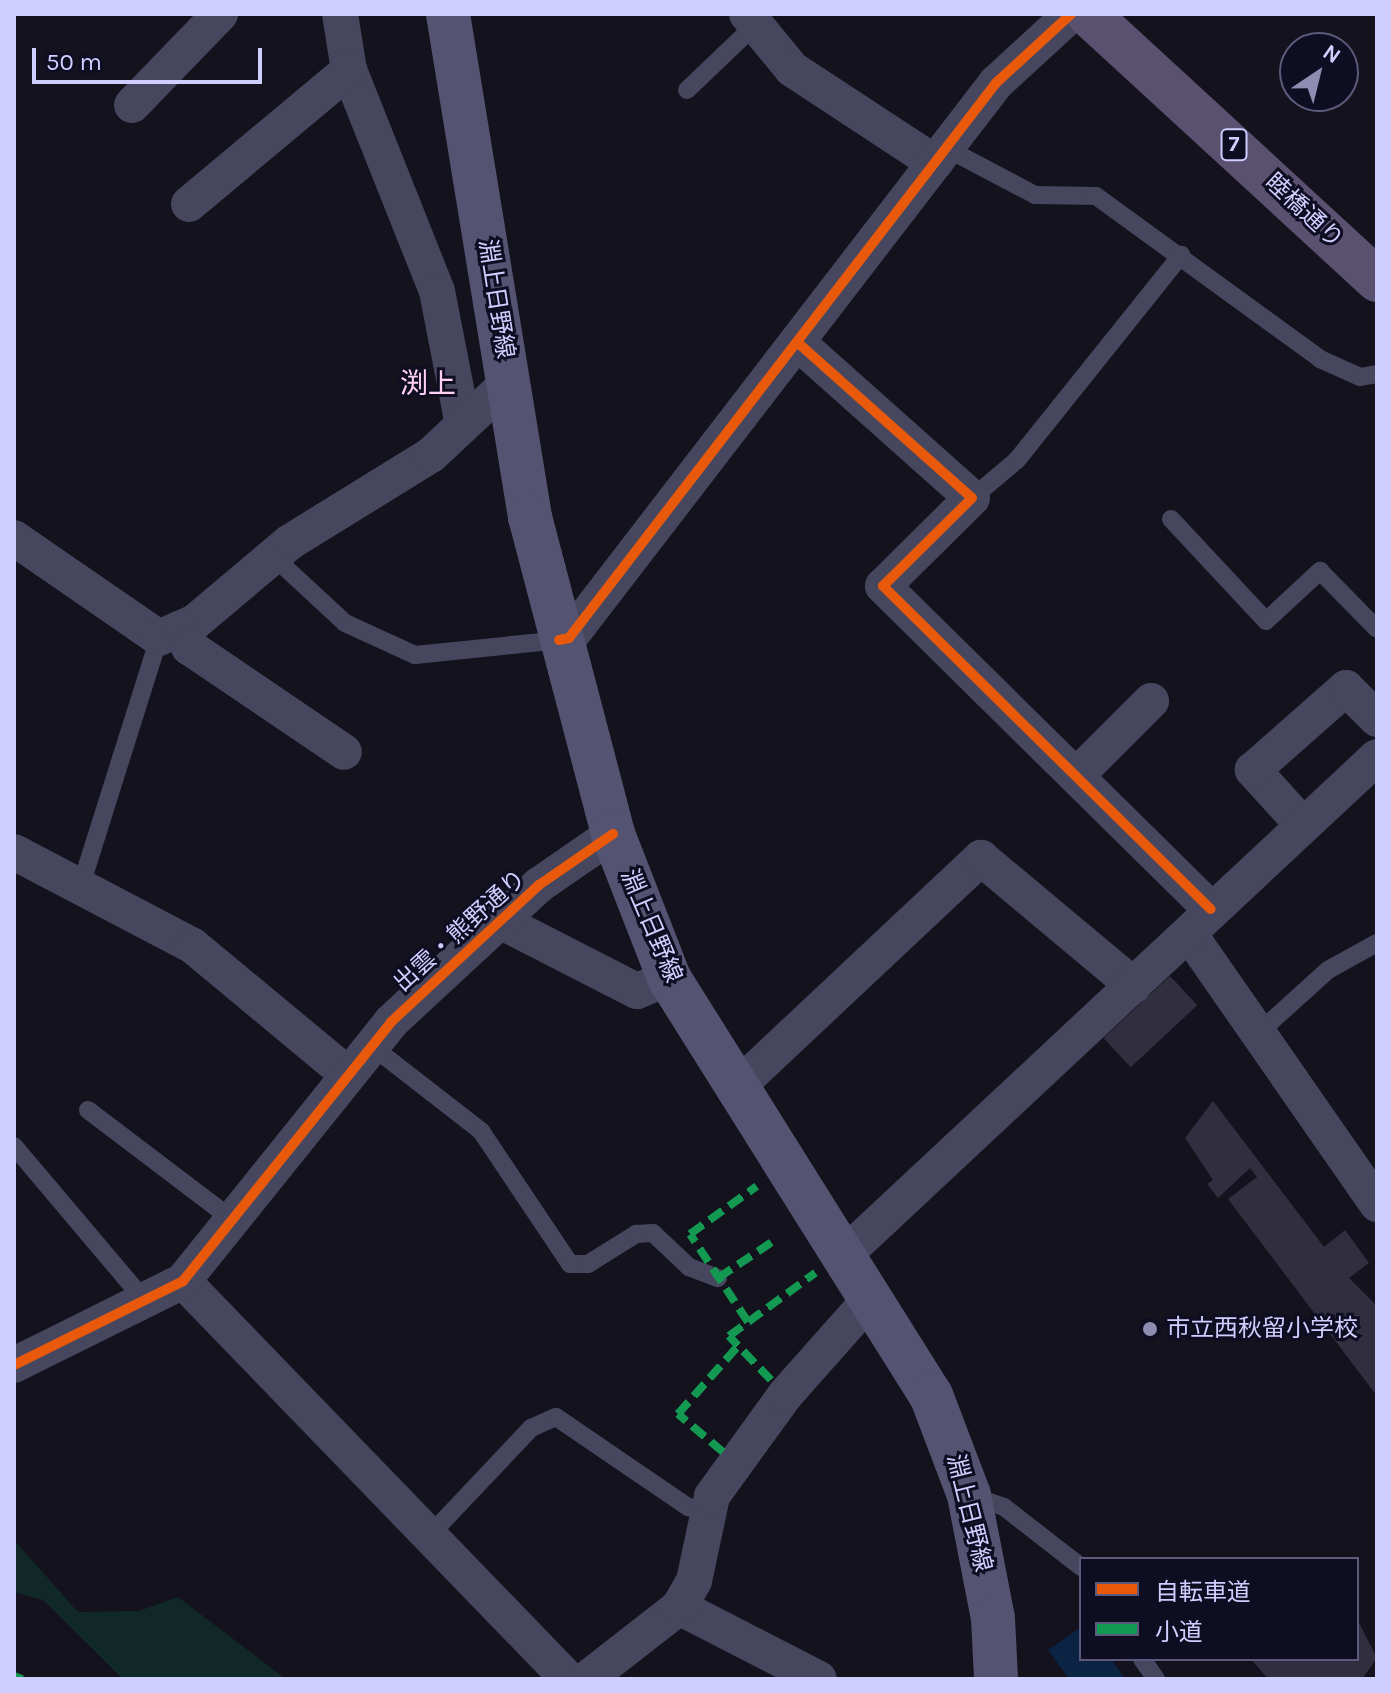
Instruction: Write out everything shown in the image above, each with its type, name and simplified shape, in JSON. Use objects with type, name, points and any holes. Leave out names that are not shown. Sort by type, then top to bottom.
[{"type":"main road","name":"淵上日野線","points":[[448,14],[509,382],[559,640],[613,834],[669,978],[931,1395],[969,1495],[993,1619],[996,1679]]},
{"type":"main road","name":"睦橋通り","points":[[1088,14],[1377,280]]},
{"type":"street","points":[[132,105],[220,14]]},
{"type":"street","points":[[340,14],[349,70],[437,291],[463,425]]},
{"type":"street","points":[[559,640],[569,638],[996,83],[1071,14]]},
{"type":"street","points":[[752,19],[792,69],[941,156]]},
{"type":"street","points":[[189,204],[349,70]]},
{"type":"street","points":[[797,342],[972,498],[883,586],[1079,773],[1200,922],[1255,1036],[1377,1204]]},
{"type":"street","points":[[169,634],[276,559],[290,542],[431,455],[509,382]]},
{"type":"street","points":[[14,538],[169,634],[344,752]]},
{"type":"street","points":[[1301,823],[1253,770],[1346,688],[1377,719]]},
{"type":"street","points":[[1079,773],[1151,701]]},
{"type":"street","points":[[844,1255],[1134,986],[1301,823],[1377,757]]},
{"type":"street","name":"出雲・熊野通り","points":[[183,1281],[369,1044],[500,921],[587,845],[613,834]]},
{"type":"street","points":[[14,852],[82,882],[193,946],[346,1073]]},
{"type":"street","points":[[737,1087],[981,858],[1134,986]]},
{"type":"street","points":[[500,921],[637,991],[669,978]]},
{"type":"street","points":[[14,1365],[183,1281],[568,1679]]},
{"type":"street","points":[[587,1679],[679,1607],[694,1581],[712,1496],[785,1395],[872,1297]]},
{"type":"street","points":[[679,1607],[819,1679]]},
{"type":"lane","points":[[687,90],[752,19]]},
{"type":"lane","points":[[941,156],[1035,195],[1096,196],[1320,359],[1360,377],[1377,374]]},
{"type":"lane","points":[[972,498],[1017,460],[1181,255]]},
{"type":"lane","points":[[1171,519],[1266,621],[1320,571],[1377,629]]},
{"type":"lane","points":[[276,559],[345,623],[415,655],[559,640]]},
{"type":"lane","points":[[82,882],[169,634]]},
{"type":"lane","points":[[1255,1036],[1328,970],[1377,943]]},
{"type":"lane","points":[[369,1044],[481,1131],[570,1264],[588,1264],[636,1234],[653,1233],[689,1267],[718,1278]]},
{"type":"lane","points":[[88,1110],[233,1220]]},
{"type":"lane","points":[[14,1146],[144,1300]]},
{"type":"lane","points":[[428,1537],[531,1428],[556,1417],[688,1507],[709,1511]]},
{"type":"lane","points":[[969,1495],[1004,1507],[1079,1565]]},
{"type":"lane","points":[[1143,1661],[1156,1679]]},
{"type":"green space","points":[[14,1540],[78,1612],[139,1611],[178,1597],[286,1679],[123,1679],[43,1600],[14,1592]]},
{"type":"water","points":[[1079,1628],[1079,1661],[1112,1661],[1125,1679],[1069,1679],[1048,1650]]},
{"type":"building","points":[[1170,976],[1197,1005],[1131,1067],[1103,1038]]},
{"type":"building","points":[[1213,1101],[1324,1247],[1345,1230],[1369,1263],[1349,1278],[1377,1306],[1377,1396],[1228,1199],[1257,1177],[1250,1168],[1218,1198],[1207,1184],[1213,1180],[1185,1138]]},
{"type":"building","points":[[1359,1623],[1377,1658],[1362,1679],[1268,1679],[1253,1661],[1359,1661]]},
{"type":"marked path","points":[[748,1322],[690,1234],[757,1186]]},
{"type":"marked path","points":[[718,1278],[772,1242]]},
{"type":"marked path","points":[[771,1380],[729,1336],[815,1273]]},
{"type":"marked path","points":[[723,1452],[678,1414],[738,1346]]},
{"type":"marked path","points":[[14,1676],[22,1679]]},
{"type":"cycle path","points":[[559,640],[569,638],[996,83],[1071,14]]},
{"type":"cycle path","points":[[797,342],[972,498],[883,586],[1210,909]]},
{"type":"cycle path","points":[[14,1365],[183,1281],[391,1022],[539,885],[613,834]]},
{"type":"place","name":"市立西秋留小学校","points":[[1150,1329]]},
{"type":"district","name":"渕上","points":[[428,384]]}]
